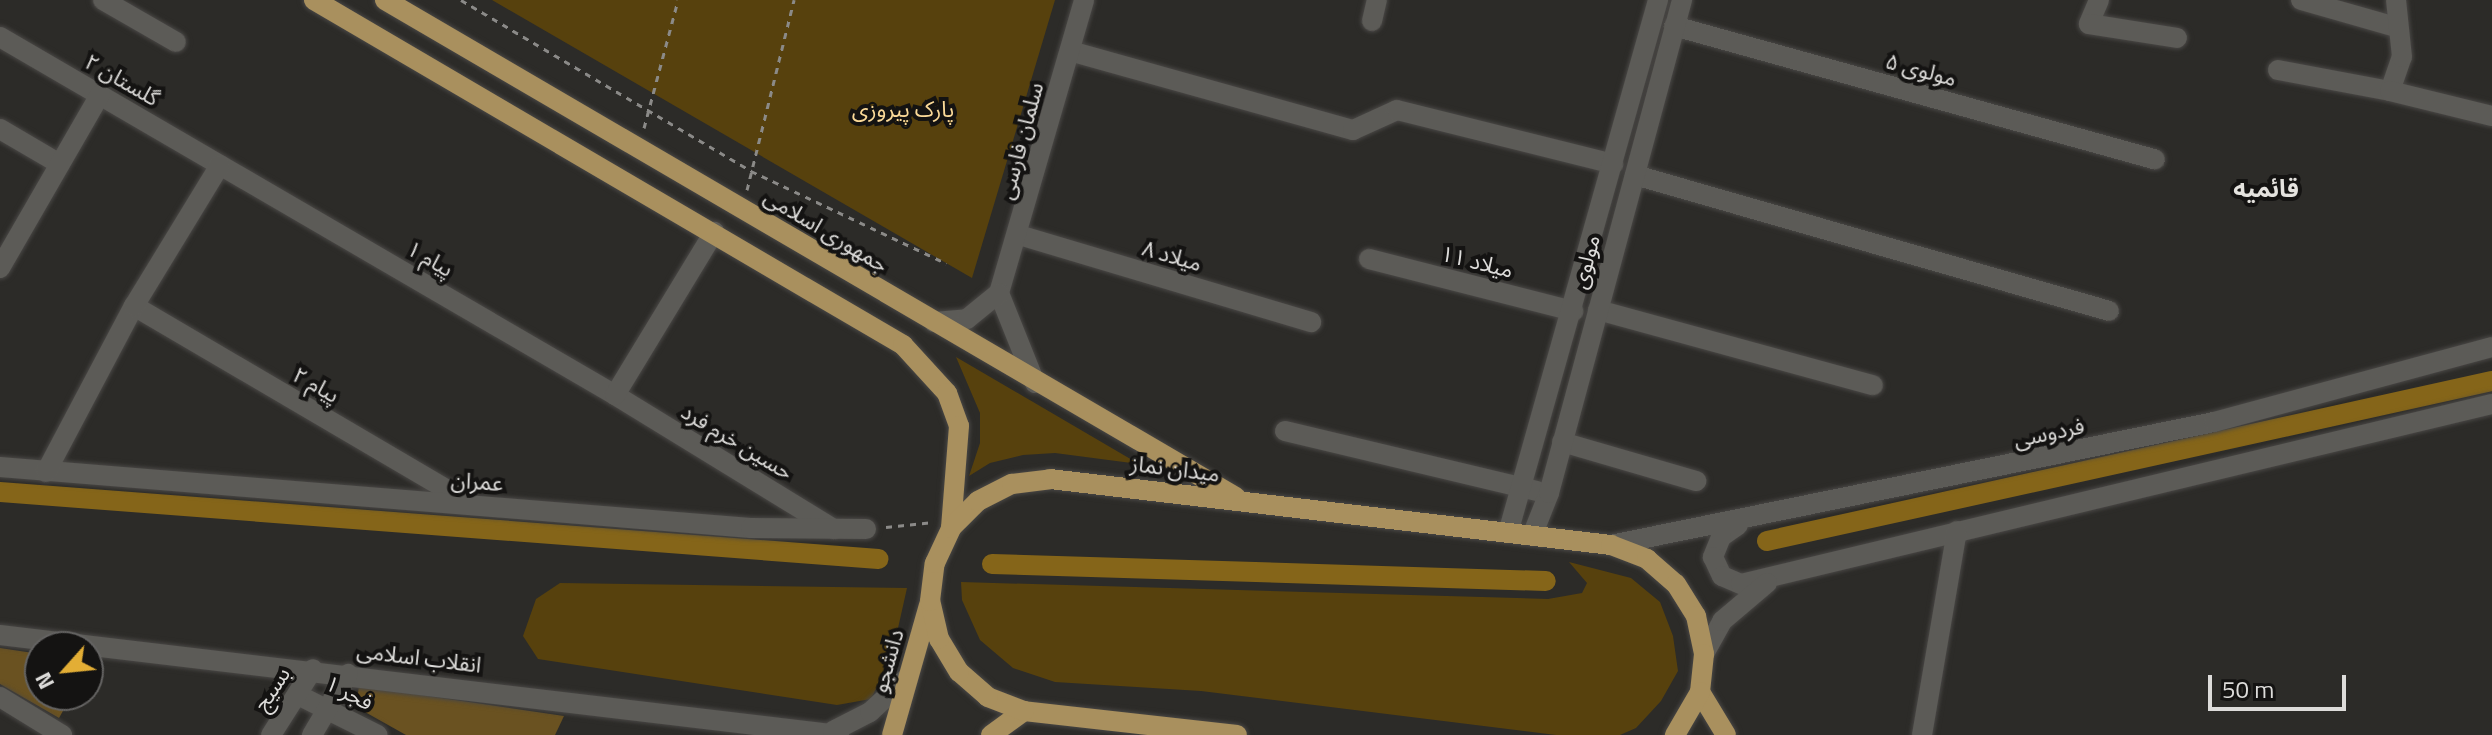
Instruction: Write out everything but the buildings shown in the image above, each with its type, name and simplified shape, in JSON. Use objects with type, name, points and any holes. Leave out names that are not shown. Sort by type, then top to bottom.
[{"type":"main road","points":[[314,0],[903,345],[947,393],[959,426],[951,524]]},
{"type":"main road","name":"جمهوری اسلامی","points":[[385,0],[1035,383],[1243,501]]},
{"type":"main road","points":[[535,128],[553,98]]},
{"type":"main road","name":"میدان نماز","points":[[1229,734],[1024,711],[988,697],[959,672],[939,639],[930,601],[935,563],[951,524],[978,501],[1012,484],[1050,479],[1611,545],[1647,559],[1676,584],[1696,616],[1704,654],[1700,692],[1675,735]]},
{"type":"main road","name":"دانشجو","points":[[892,735],[930,601]]},
{"type":"main road","points":[[1700,692],[1726,735]]},
{"type":"main road","points":[[991,735],[1024,711]]},
{"type":"street","points":[[103,0],[176,42]]},
{"type":"street","name":"سلمان فارسی","points":[[999,293],[1019,235],[1084,0]]},
{"type":"street","points":[[1372,21],[1377,0]]},
{"type":"street","name":"مولوی","points":[[1532,536],[1549,493],[1682,0]]},
{"type":"street","points":[[2099,0],[2089,24],[2177,38]]},
{"type":"street","points":[[2301,0],[2396,27]]},
{"type":"street","points":[[2390,91],[2402,57],[2396,27],[2396,0]]},
{"type":"street","name":"مولوی","points":[[1508,533],[1525,488],[1654,1]]},
{"type":"street","name":"مولوی ۵","points":[[1674,26],[2155,159]]},
{"type":"street","name":"گلستان ۲","points":[[0,37],[220,165]]},
{"type":"street","points":[[1070,51],[1353,130],[1397,110],[1613,164]]},
{"type":"street","points":[[2278,70],[2390,91],[2492,116]]},
{"type":"street","points":[[0,268],[100,95]]},
{"type":"street","points":[[0,129],[60,164]]},
{"type":"street","points":[[46,472],[134,306],[220,165]]},
{"type":"street","name":"پیام ۱","points":[[220,165],[615,395]]},
{"type":"street","points":[[1635,175],[2109,311]]},
{"type":"street","points":[[0,224],[19,235]]},
{"type":"street","points":[[615,395],[714,232]]},
{"type":"street","name":"میلاد ۸","points":[[1019,235],[1311,322]]},
{"type":"street","name":"میلاد ۱۱","points":[[1369,259],[1573,311]]},
{"type":"street","points":[[934,322],[967,319],[999,293],[1035,383]]},
{"type":"street","name":"پیام ۲","points":[[134,306],[474,506]]},
{"type":"street","points":[[1598,310],[1873,385]]},
{"type":"street","name":"فردوسی","points":[[1611,545],[1743,522],[2292,404],[2492,347]]},
{"type":"street","name":"حسین خرم فرد","points":[[615,395],[834,529]]},
{"type":"street","points":[[1743,522],[1721,537],[1713,557],[1722,576],[1741,584],[2492,404]]},
{"type":"street","points":[[1285,431],[1549,493]]},
{"type":"street","points":[[1562,442],[1696,481]]},
{"type":"street","name":"عمران","points":[[0,467],[474,506],[866,529]]},
{"type":"street","points":[[1922,735],[1957,531]]},
{"type":"street","points":[[1704,654],[1722,621],[1745,597],[1781,574]]},
{"type":"street","name":"انقلاب اسلامی","points":[[0,635],[313,669],[836,733]]},
{"type":"street","name":"بسیج","points":[[271,735],[313,669]]},
{"type":"street","points":[[312,735],[348,674]]},
{"type":"street","points":[[836,733],[870,712],[906,679]]},
{"type":"street","name":"فجر ۱","points":[[298,695],[330,707],[378,735]]},
{"type":"street","points":[[0,697],[62,735]]},
{"type":"path","points":[[461,0],[751,171],[946,263]]},
{"type":"path","points":[[639,149],[678,0]]},
{"type":"path","points":[[742,209],[794,0]]},
{"type":"path","points":[[866,529],[951,524]]},
{"type":"green space","name":"پارک پیروزی","points":[[492,0],[1055,0],[972,278]]},
{"type":"green space","points":[[956,357],[1139,464],[1055,453],[1023,455],[990,463],[969,476],[980,443],[980,413]]},
{"type":"green space","points":[[1569,562],[1631,578],[1660,602],[1673,636],[1678,671],[1661,701],[1636,728],[1620,735],[1556,735],[1201,691],[1055,682],[1013,668],[980,640],[962,600],[961,582],[1548,599],[1582,593],[1587,583]]},
{"type":"green space","points":[[560,583],[907,588],[892,655],[871,699],[837,705],[538,659],[523,636],[536,599]]},
{"type":"shaded area","points":[[0,648],[24,652],[24,698],[0,684]]},
{"type":"shaded area","points":[[359,686],[564,716],[555,735],[406,735],[356,707]]},
{"type":"shaded area","points":[[47,711],[63,711],[59,718]]},
{"type":"waterway","points":[[1767,541],[2492,381]]},
{"type":"waterway","points":[[0,492],[878,559]]},
{"type":"waterway","points":[[992,564],[1546,581]]},
{"type":"district","name":"قائمیه","points":[[2266,189]]}]
